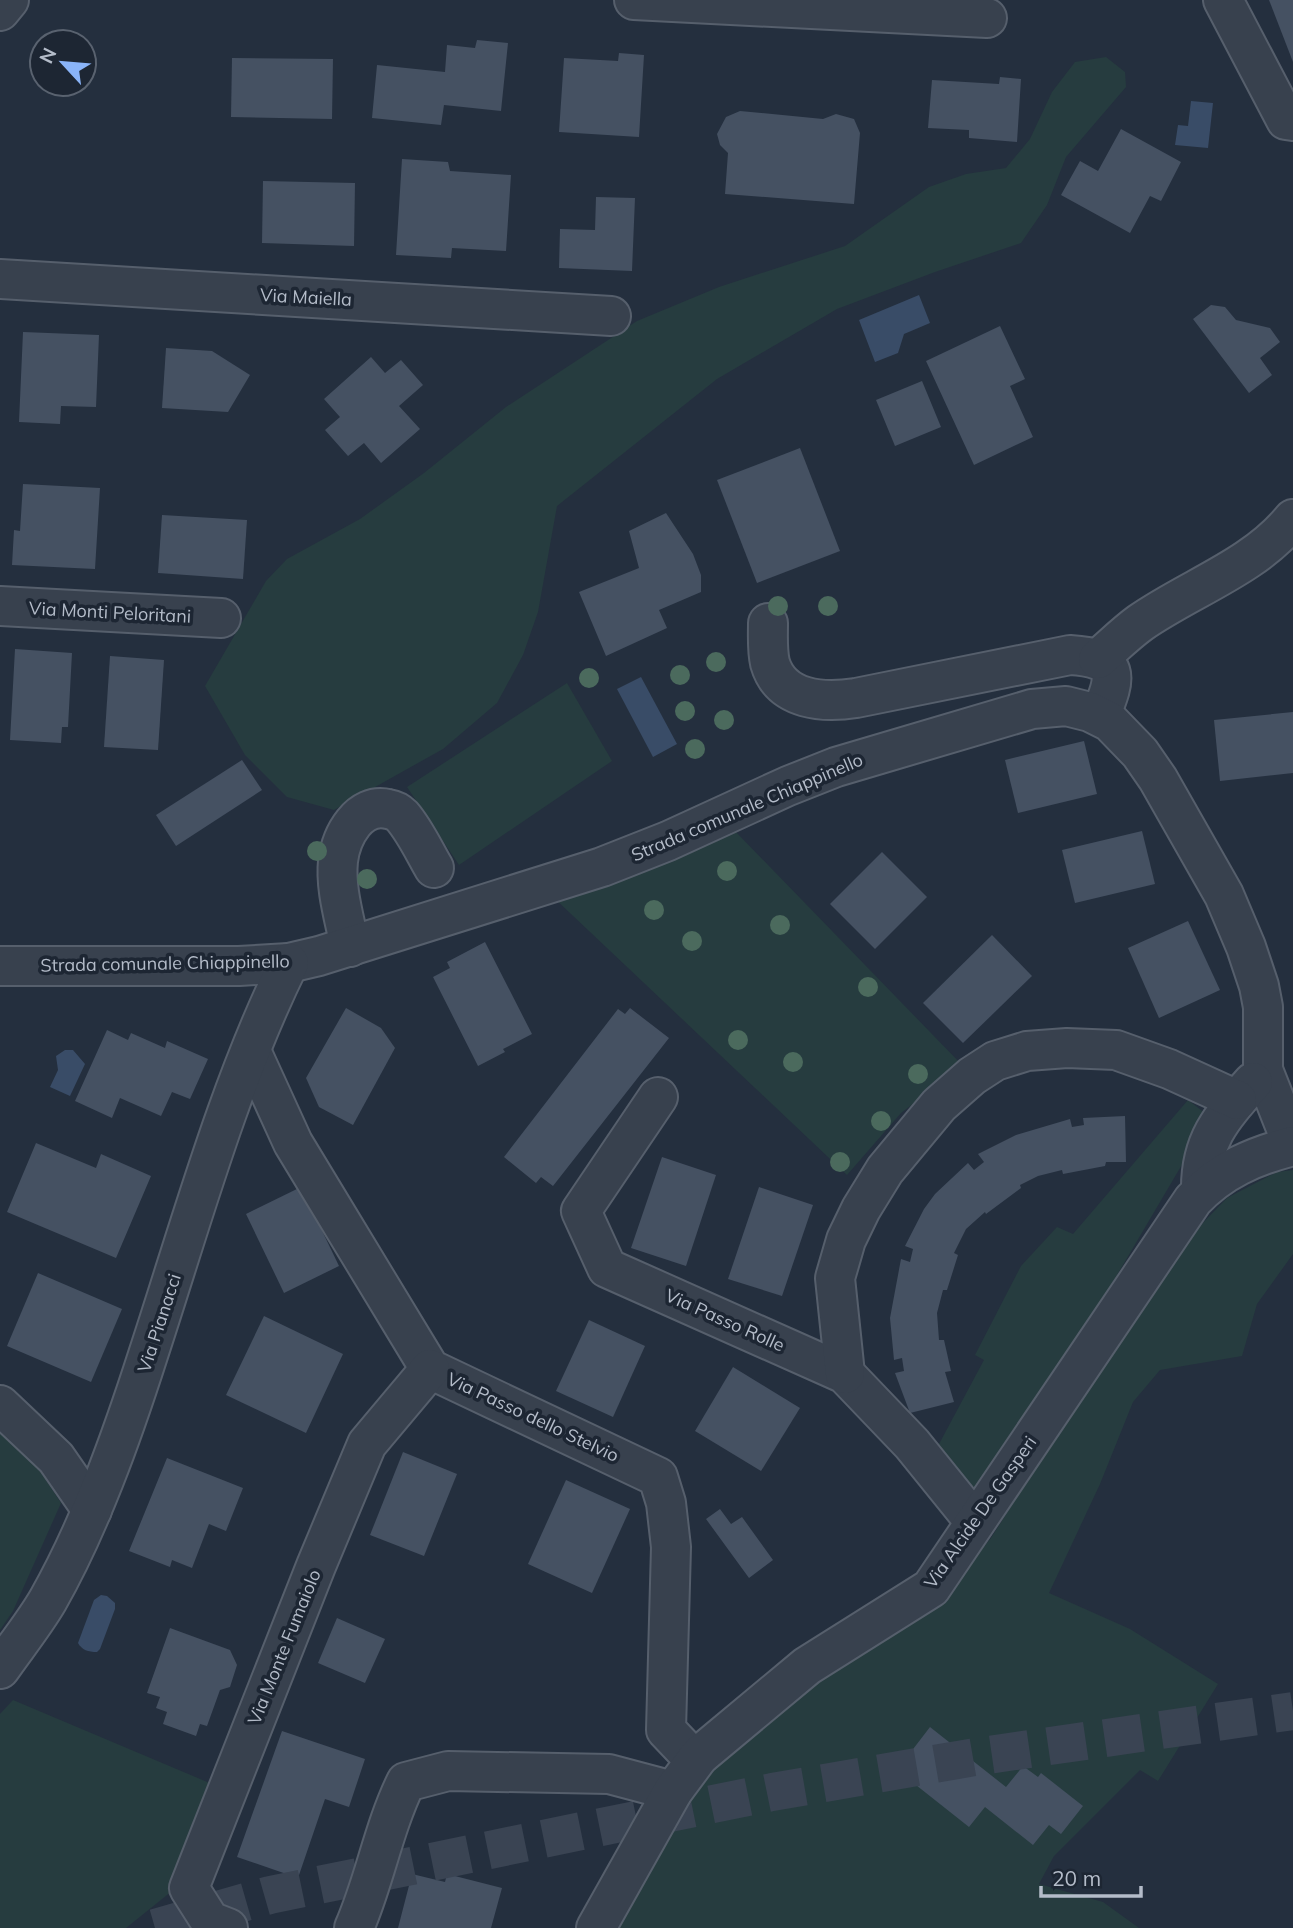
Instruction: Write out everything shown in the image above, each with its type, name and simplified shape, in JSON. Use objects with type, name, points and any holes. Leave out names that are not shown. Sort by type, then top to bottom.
[{"type":"street","points":[[0,10],[9,0]]},
{"type":"street","points":[[634,0],[987,18]]},
{"type":"street","points":[[1223,0],[1286,120],[1293,121]]},
{"type":"street","name":"Via Maiella","points":[[0,279],[611,316]]},
{"type":"street","points":[[1098,659],[1139,624],[1258,552],[1277,537],[1293,519]]},
{"type":"street","name":"Via Monti Peloritani","points":[[0,606],[220,618]]},
{"type":"street","points":[[768,623],[768,649],[774,673],[792,691],[818,700],[856,698],[1070,655],[1098,659],[1111,672],[1113,681],[1100,716]]},
{"type":"street","name":"Strada comunale Chiappinello","points":[[0,966],[239,966],[289,963],[349,947],[602,867],[668,841],[788,786],[868,756],[1032,709],[1066,706],[1100,716],[1119,730],[1149,766],[1224,895],[1259,986],[1264,1016],[1263,1070],[1293,1146]]},
{"type":"street","points":[[349,947],[338,881],[338,861],[352,824],[366,811],[381,807],[396,811],[404,817],[434,868]]},
{"type":"street","name":"Via Pianacci","points":[[0,1669],[48,1600],[92,1510],[130,1412],[214,1153],[251,1051],[289,963]]},
{"type":"street","points":[[845,1374],[835,1278],[846,1240],[885,1170],[939,1105],[972,1076],[995,1061],[1027,1051],[1067,1048],[1116,1050],[1169,1069],[1237,1100]]},
{"type":"street","name":"Via Passo dello Stelvio","points":[[251,1051],[293,1143],[430,1369],[658,1477],[666,1503],[671,1547],[666,1730],[685,1750],[699,1756]]},
{"type":"street","points":[[1201,1191],[1202,1159],[1208,1144],[1237,1100],[1263,1070]]},
{"type":"street","name":"Via Passo Rolle","points":[[658,1097],[581,1211],[607,1268],[845,1374],[912,1444],[975,1522]]},
{"type":"street","name":"Via Alcide De Gasperi","points":[[596,1928],[673,1790],[699,1756],[807,1666],[931,1588],[1175,1223],[1201,1191],[1237,1165],[1293,1146]]},
{"type":"street","name":"Via Monte Fumaiolo","points":[[229,1928],[210,1921],[189,1888],[367,1444],[430,1369]]},
{"type":"street","points":[[0,1405],[56,1458],[92,1510]]},
{"type":"street","points":[[354,1928],[366,1899],[391,1814],[406,1782],[448,1771],[609,1774],[673,1790]]},
{"type":"green space","points":[[1106,57],[1125,72],[1126,87],[1066,157],[1047,205],[1021,243],[837,309],[717,379],[557,506],[538,612],[523,655],[497,703],[443,749],[334,810],[287,797],[245,755],[205,686],[266,581],[287,559],[360,519],[424,473],[506,407],[637,321],[719,287],[845,246],[929,187],[966,174],[1006,168],[1030,139],[1052,92],[1075,62]]},
{"type":"green space","points":[[567,683],[612,761],[459,865],[407,787]]},
{"type":"green space","points":[[734,830],[963,1066],[901,1113],[847,1175],[552,896]]},
{"type":"green space","points":[[1188,1100],[1210,1117],[1110,1287],[970,1508],[931,1459],[984,1360],[975,1355],[1021,1266],[1057,1227],[1073,1234]]},
{"type":"green space","points":[[1293,1170],[1293,1254],[1257,1304],[1242,1356],[1160,1370],[1133,1402],[1100,1484],[1049,1593],[1130,1629],[1218,1684],[1158,1781],[1140,1770],[1054,1856],[1039,1884],[1103,1902],[1139,1928],[619,1928],[687,1805],[731,1749],[818,1680],[955,1582],[991,1538],[1166,1261],[1227,1198],[1277,1172]]},
{"type":"green space","points":[[0,1428],[31,1457],[61,1503],[13,1611],[0,1630]]},
{"type":"green space","points":[[13,1700],[212,1784],[172,1891],[126,1928],[0,1928],[0,1714]]},
{"type":"water","points":[[1191,101],[1213,103],[1208,148],[1175,145],[1178,125],[1188,126]]},
{"type":"water","points":[[919,295],[930,323],[904,334],[898,353],[875,362],[859,320]]},
{"type":"water","points":[[641,677],[677,744],[653,757],[617,689]]},
{"type":"water","points":[[65,1050],[73,1050],[85,1064],[70,1096],[50,1087],[58,1070],[56,1056]]},
{"type":"water","points":[[101,1595],[107,1596],[115,1603],[115,1609],[100,1649],[91,1652],[78,1643],[94,1600]]},
{"type":"building","points":[[1269,0],[1293,0],[1293,62]]},
{"type":"building","points":[[477,40],[508,43],[501,111],[444,105],[441,125],[372,118],[377,65],[445,72],[447,45],[475,48]]},
{"type":"building","points":[[619,53],[644,55],[639,137],[559,132],[564,58],[618,61]]},
{"type":"building","points":[[232,58],[333,59],[332,119],[231,117]]},
{"type":"building","points":[[1000,77],[1021,79],[1017,142],[969,138],[969,130],[928,128],[932,80],[999,84]]},
{"type":"building","points":[[740,111],[823,119],[836,114],[854,119],[860,133],[854,204],[725,194],[728,153],[720,145],[717,134],[726,117]]},
{"type":"building","points":[[1121,129],[1181,162],[1161,201],[1150,196],[1130,233],[1061,195],[1080,161],[1098,171]]},
{"type":"building","points":[[402,159],[448,162],[450,171],[511,175],[506,251],[452,248],[451,258],[396,255]]},
{"type":"building","points":[[263,181],[355,183],[354,246],[262,243]]},
{"type":"building","points":[[596,197],[635,198],[632,271],[559,268],[560,229],[595,230]]},
{"type":"building","points":[[1211,305],[1225,307],[1236,320],[1270,328],[1280,342],[1260,358],[1272,375],[1249,393],[1193,319]]},
{"type":"building","points":[[1000,326],[1025,379],[1010,386],[1033,437],[974,465],[926,361]]},
{"type":"building","points":[[23,332],[99,335],[96,407],[61,406],[60,424],[19,422]]},
{"type":"building","points":[[166,348],[212,351],[250,375],[228,412],[162,408]]},
{"type":"building","points":[[371,357],[385,373],[401,360],[423,385],[399,406],[420,429],[381,463],[364,443],[348,456],[325,430],[340,417],[324,399]]},
{"type":"building","points":[[922,381],[941,427],[895,446],[876,400]]},
{"type":"building","points":[[800,448],[840,551],[757,583],[717,480]]},
{"type":"building","points":[[23,484],[100,488],[95,569],[12,565],[14,530],[20,531]]},
{"type":"building","points":[[666,513],[693,554],[701,575],[701,592],[659,610],[667,628],[606,656],[579,592],[639,568],[629,531]]},
{"type":"building","points":[[162,515],[247,520],[243,579],[158,573]]},
{"type":"building","points":[[15,649],[72,653],[68,727],[62,727],[61,743],[10,740]]},
{"type":"building","points":[[110,656],[164,660],[158,750],[104,747]]},
{"type":"building","points":[[1293,712],[1293,773],[1220,781],[1214,720]]},
{"type":"building","points":[[1084,741],[1097,794],[1018,813],[1005,760]]},
{"type":"building","points":[[242,760],[262,790],[176,846],[156,815]]},
{"type":"building","points":[[1142,831],[1155,884],[1075,903],[1062,850]]},
{"type":"building","points":[[882,852],[927,897],[875,949],[830,904]]},
{"type":"building","points":[[1188,921],[1220,990],[1159,1018],[1128,948]]},
{"type":"building","points":[[992,935],[1032,976],[963,1043],[923,1003]]},
{"type":"building","points":[[485,942],[532,1034],[478,1066],[433,977],[450,968],[447,962]]},
{"type":"building","points":[[346,1008],[381,1028],[395,1048],[353,1125],[319,1107],[306,1078]]},
{"type":"building","points":[[630,1008],[669,1038],[553,1186],[541,1177],[536,1183],[504,1157],[618,1009],[625,1014]]},
{"type":"building","points":[[107,1030],[128,1040],[131,1033],[165,1048],[167,1041],[208,1059],[190,1099],[172,1092],[161,1116],[120,1098],[112,1118],[75,1101]]},
{"type":"building","points":[[1125,1116],[1126,1162],[1106,1162],[1105,1166],[1063,1174],[1062,1170],[1038,1176],[1020,1185],[1021,1188],[986,1214],[985,1212],[966,1229],[954,1253],[958,1255],[947,1290],[943,1290],[937,1313],[939,1340],[944,1340],[951,1371],[945,1372],[954,1402],[910,1413],[895,1373],[904,1371],[902,1358],[894,1360],[890,1318],[901,1259],[910,1262],[913,1249],[905,1246],[924,1209],[935,1194],[968,1163],[974,1170],[984,1162],[978,1154],[1016,1135],[1070,1119],[1072,1127],[1084,1125],[1083,1118]]},
{"type":"building","points":[[36,1143],[96,1168],[101,1154],[151,1176],[116,1258],[7,1212]]},
{"type":"building","points":[[662,1157],[716,1175],[686,1266],[631,1248]]},
{"type":"building","points":[[301,1187],[339,1266],[284,1293],[246,1214]]},
{"type":"building","points":[[759,1187],[813,1205],[782,1296],[728,1279]]},
{"type":"building","points":[[38,1273],[122,1309],[91,1382],[7,1346]]},
{"type":"building","points":[[264,1316],[343,1354],[306,1433],[226,1395]]},
{"type":"building","points":[[589,1320],[645,1346],[613,1417],[556,1391]]},
{"type":"building","points":[[733,1367],[800,1408],[761,1471],[695,1431]]},
{"type":"building","points":[[403,1452],[457,1474],[424,1556],[370,1535]]},
{"type":"building","points":[[167,1458],[243,1488],[226,1531],[209,1524],[192,1568],[172,1560],[170,1567],[129,1551]]},
{"type":"building","points":[[566,1480],[630,1509],[592,1593],[528,1564]]},
{"type":"building","points":[[720,1509],[731,1524],[742,1517],[773,1560],[749,1578],[706,1519]]},
{"type":"building","points":[[337,1618],[385,1639],[365,1683],[318,1663]]},
{"type":"building","points":[[170,1628],[230,1650],[237,1665],[230,1687],[220,1690],[207,1726],[200,1724],[196,1736],[163,1724],[167,1712],[156,1708],[160,1697],[147,1693]]},
{"type":"building","points":[[930,1727],[1006,1787],[1023,1766],[1038,1777],[1041,1773],[1083,1806],[1061,1834],[1049,1825],[1033,1845],[985,1807],[969,1827],[897,1770]]},
{"type":"building","points":[[282,1731],[365,1759],[349,1807],[325,1799],[298,1878],[237,1857]]},
{"type":"building","points":[[412,1874],[445,1882],[447,1874],[502,1888],[491,1928],[398,1928]]},
{"type":"tunnel","points":[[155,1928],[270,1895],[772,1792],[981,1756],[1293,1711]]}]
